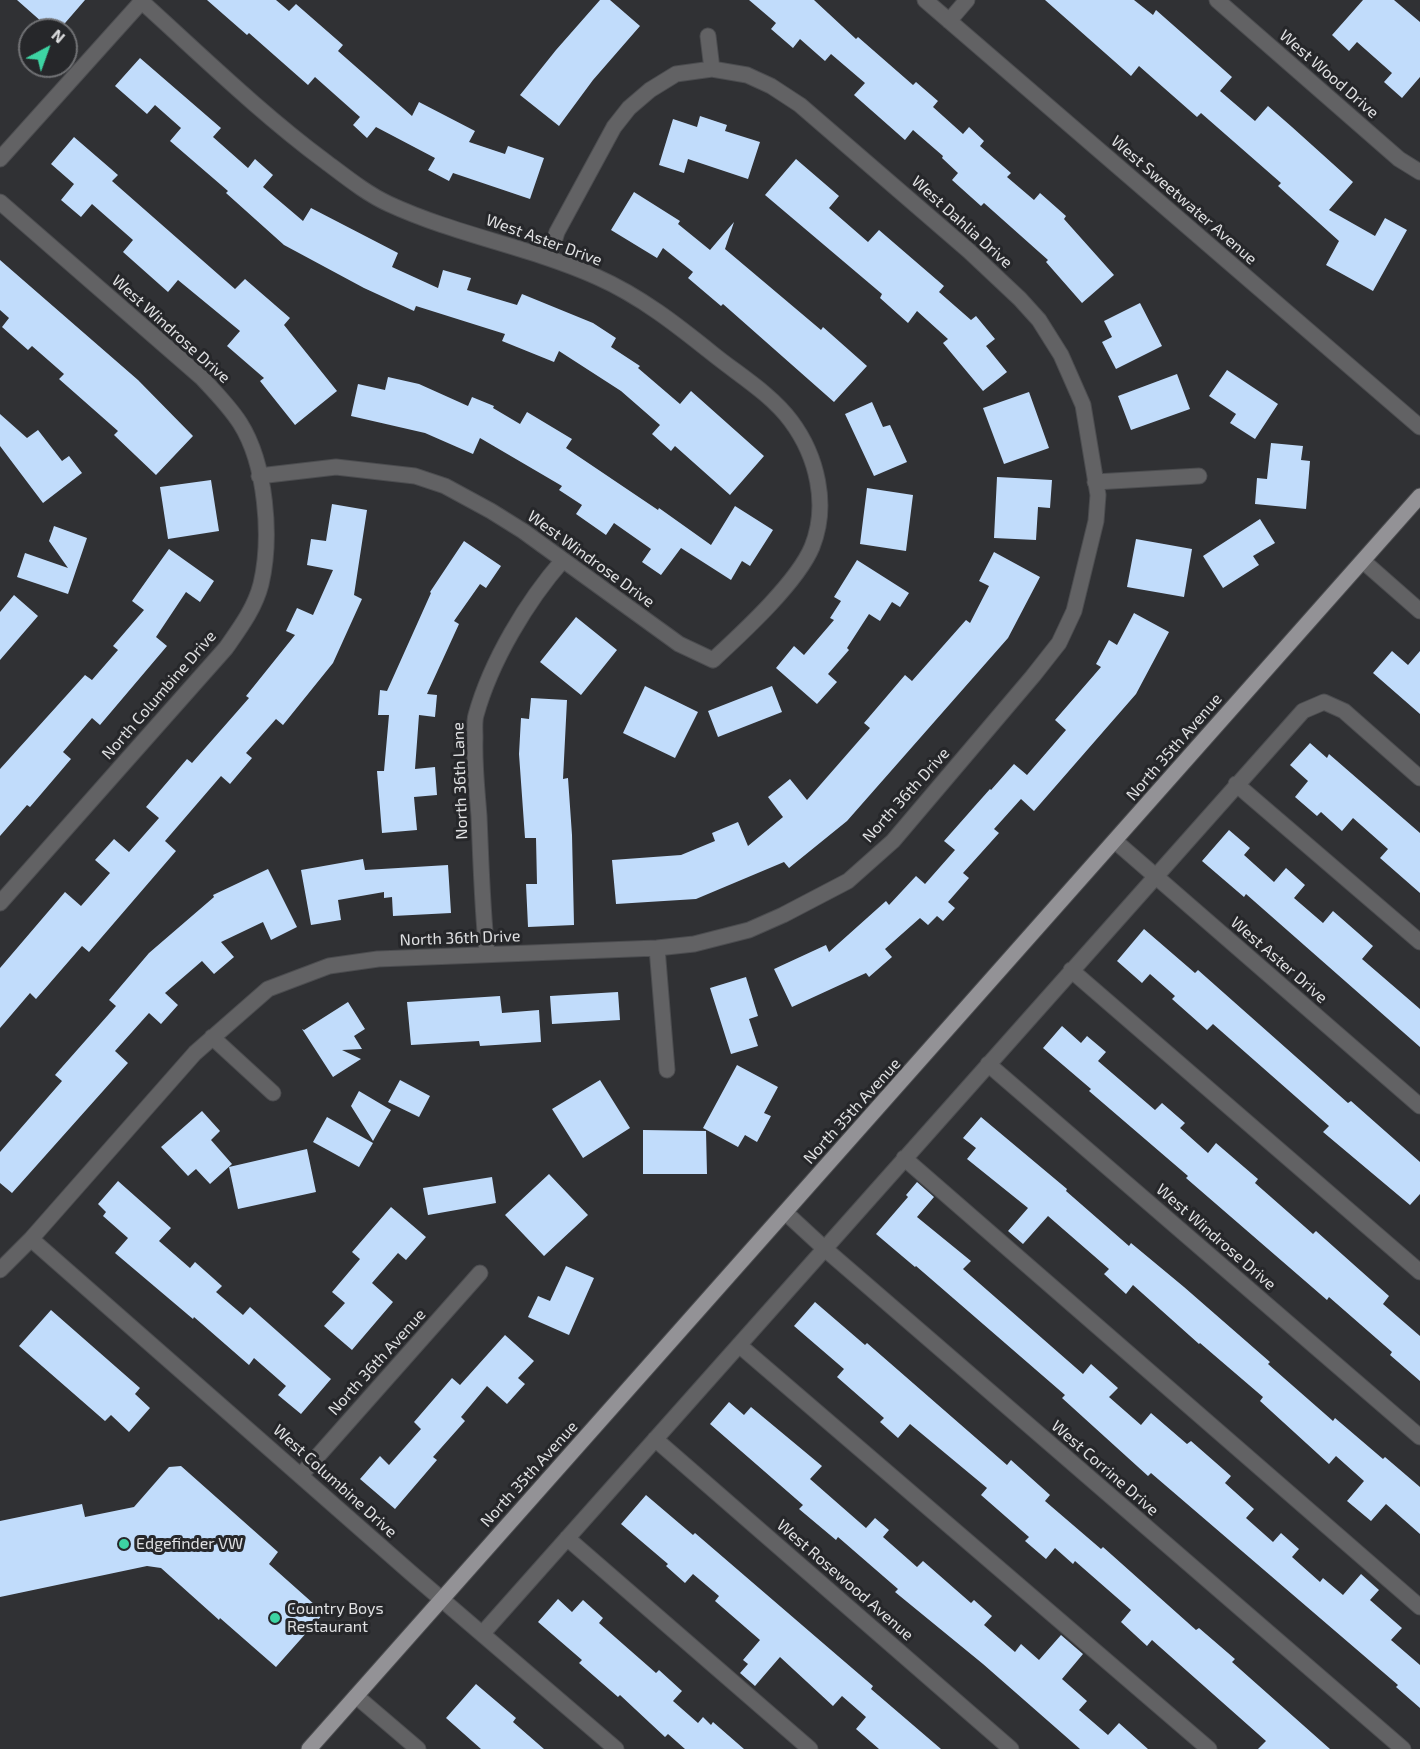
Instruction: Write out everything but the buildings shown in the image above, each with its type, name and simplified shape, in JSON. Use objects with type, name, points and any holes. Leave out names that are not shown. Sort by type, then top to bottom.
[{"type":"main road","name":"North 35th Avenue","points":[[309,1749],[1420,496]]},
{"type":"street","name":"West Sweetwater Avenue","points":[[925,0],[1420,427]]},
{"type":"street","points":[[950,21],[967,0]]},
{"type":"street","name":"West Wood Drive","points":[[1217,0],[1399,159],[1420,172]]},
{"type":"street","points":[[0,159],[142,1]]},
{"type":"street","name":"West Aster Drive","points":[[142,1],[295,140],[351,181],[387,204],[440,224],[549,258],[599,278],[676,324],[771,400],[790,421],[816,466],[820,496],[818,526],[812,548],[801,567],[781,591],[713,660]]},
{"type":"street","points":[[708,36],[712,69]]},
{"type":"street","name":"West Dahlia Drive","points":[[549,258],[557,232],[614,127],[629,108],[650,90],[676,74],[712,69],[747,75],[771,86],[800,105],[969,250],[1039,320],[1061,355],[1083,405],[1095,482]]},
{"type":"street","name":"West Windrose Drive","points":[[0,202],[201,377],[240,424],[254,452],[259,476],[336,467],[415,476],[445,486],[491,511],[679,644],[713,660]]},
{"type":"street","name":"North Columbine Drive","points":[[0,903],[226,648],[247,619],[260,585],[266,549],[266,519],[259,476]]},
{"type":"street","points":[[1095,482],[1199,476]]},
{"type":"street","name":"North 36th Drive","points":[[0,1270],[31,1239],[195,1053],[268,989],[328,966],[378,959],[694,945],[766,923],[848,881],[893,841],[1059,643],[1074,611],[1096,521],[1098,495],[1095,482]]},
{"type":"street","name":"North 36th Lane","points":[[487,953],[474,764],[475,717],[489,678],[513,631],[548,578],[563,560]]},
{"type":"street","points":[[1363,561],[1420,611]]},
{"type":"street","points":[[482,1634],[1303,711],[1324,702],[1344,711],[1420,778]]},
{"type":"street","points":[[1236,784],[1420,942]]},
{"type":"street","name":"West Aster Drive","points":[[1115,841],[1420,1106]]},
{"type":"street","points":[[657,948],[667,1070]]},
{"type":"street","points":[[1071,970],[1420,1272]]},
{"type":"street","points":[[212,1037],[273,1093]]},
{"type":"street","name":"West Windrose Drive","points":[[988,1064],[1420,1437]]},
{"type":"street","points":[[904,1158],[1420,1607]]},
{"type":"street","name":"West Corrine Drive","points":[[786,1213],[1402,1749]]},
{"type":"street","name":"West Columbine Drive","points":[[31,1239],[441,1599],[616,1749]]},
{"type":"street","name":"North 36th Avenue","points":[[301,1475],[480,1273]]},
{"type":"street","points":[[739,1345],[1209,1749]]},
{"type":"street","name":"West Rosewood Avenue","points":[[655,1439],[1011,1749]]},
{"type":"street","points":[[567,1538],[810,1749]]},
{"type":"street","points":[[356,1696],[418,1749]]},
{"type":"place","name":"Edgefinder VW","points":[[124,1544]]},
{"type":"place","name":"Country Boys Restaurant","points":[[275,1618]]}]
